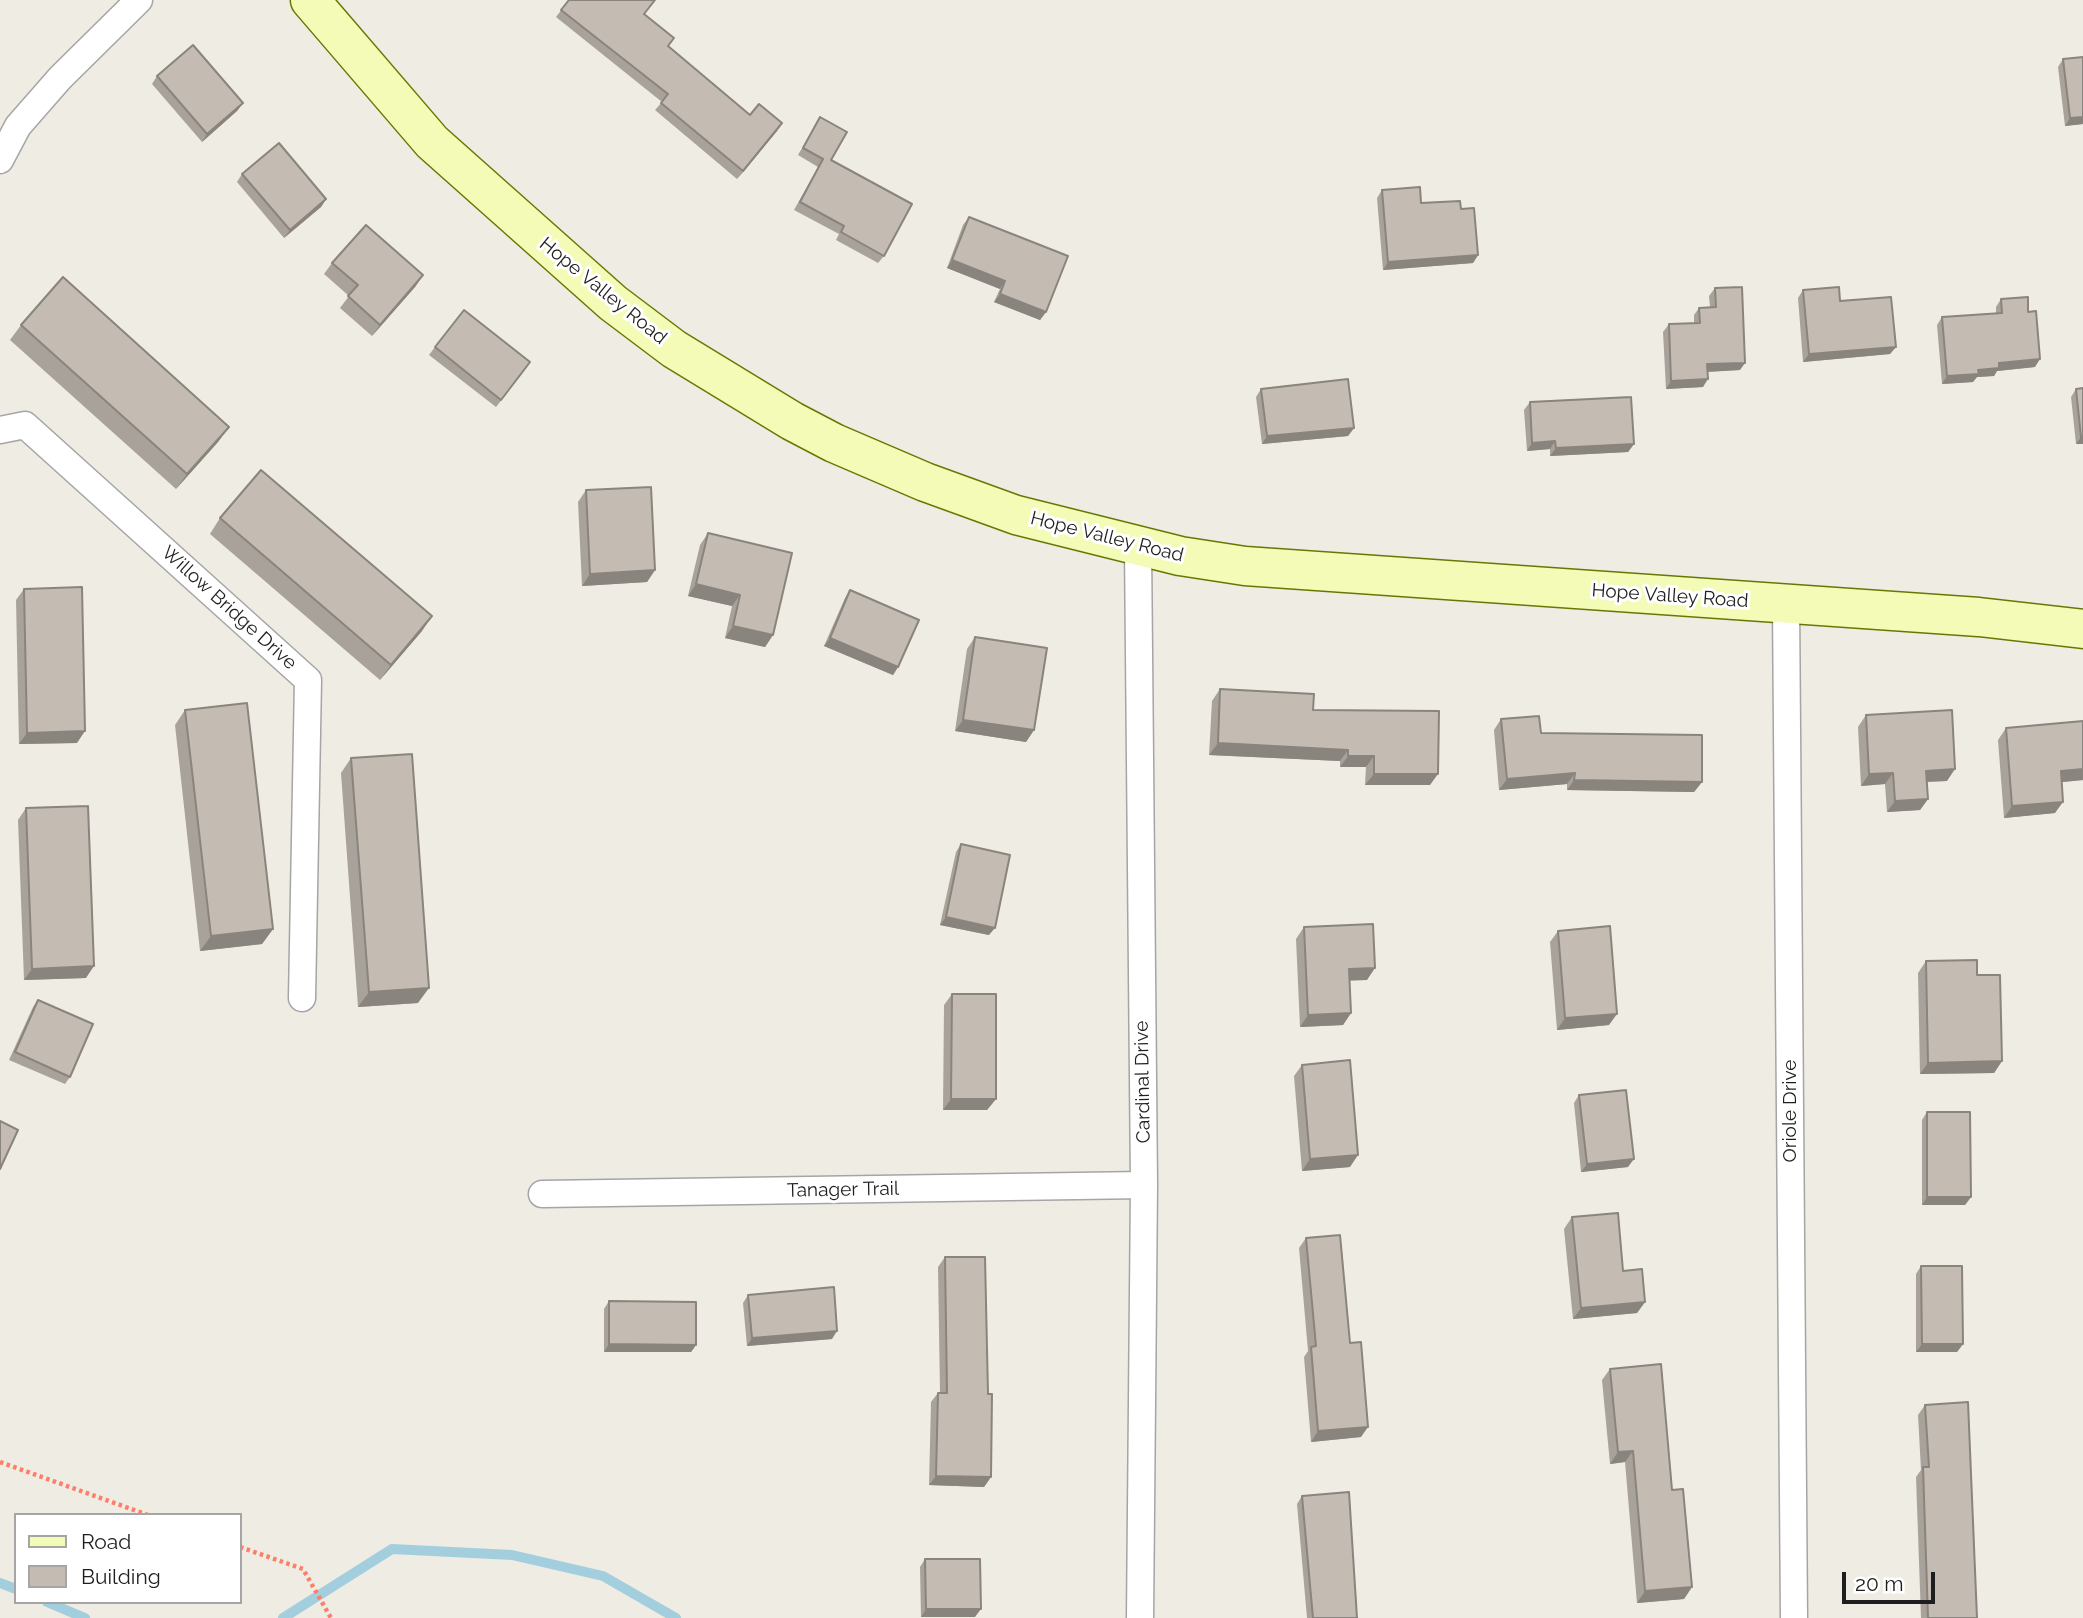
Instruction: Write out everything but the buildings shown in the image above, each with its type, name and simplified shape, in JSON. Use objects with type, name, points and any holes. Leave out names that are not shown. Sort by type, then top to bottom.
[{"type":"main road","name":"Hope Valley Road","points":[[310,0],[432,142],[613,303],[674,349],[803,427],[925,482],[1016,515],[1138,547],[1245,566],[1308,573],[1786,603],[1979,617],[2083,629]]},
{"type":"street","points":[[0,160],[18,127],[60,78],[139,0]]},
{"type":"street","name":"Willow Bridge Drive","points":[[0,430],[25,425],[308,680],[302,998]]},
{"type":"street","name":"Cardinal Drive","points":[[1138,547],[1144,1185],[1140,1618]]},
{"type":"street","name":"Oriole Drive","points":[[1786,603],[1794,1618]]},
{"type":"street","name":"Tanager Trail","points":[[542,1194],[1144,1185]]},
{"type":"path","points":[[0,1462],[142,1513]]},
{"type":"path","points":[[242,1548],[303,1569],[331,1618]]},
{"type":"waterway","points":[[283,1618],[392,1549],[512,1555],[603,1576],[676,1618]]},
{"type":"waterway","points":[[0,1583],[14,1588]]},
{"type":"waterway","points":[[52,1604],[85,1618]]}]
